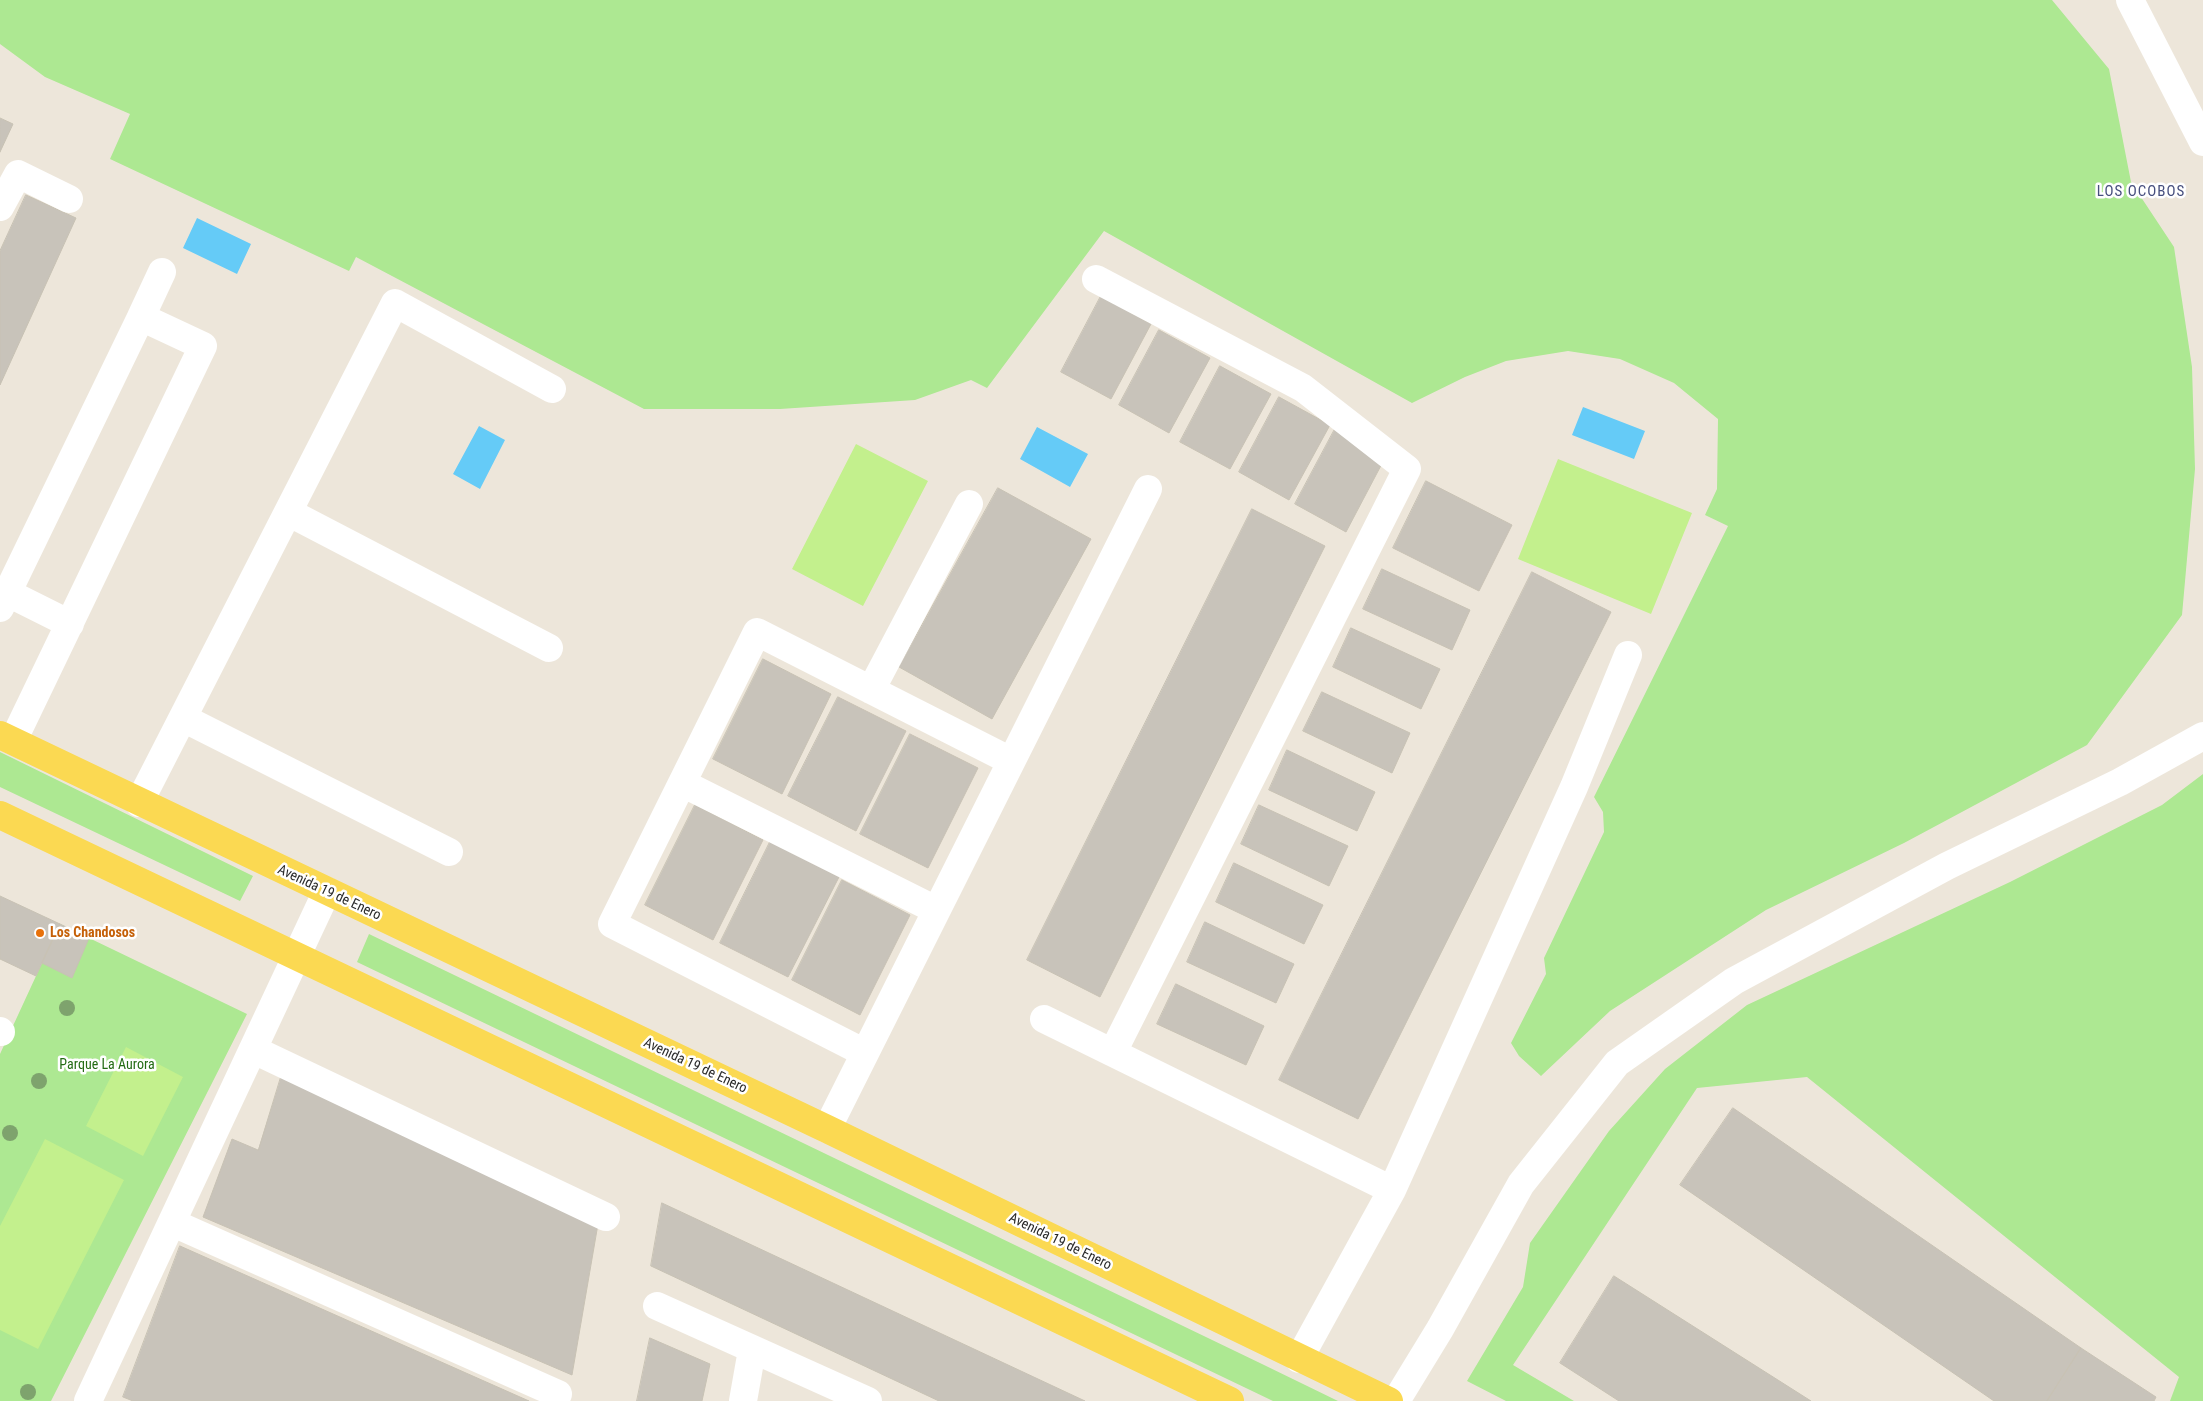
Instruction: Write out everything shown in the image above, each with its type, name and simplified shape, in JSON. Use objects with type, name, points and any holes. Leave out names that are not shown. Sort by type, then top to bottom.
[{"type":"main road","name":"Avenida 19 de Enero","points":[[6,738],[827,1129],[1389,1401]]},
{"type":"main road","points":[[0,815],[1230,1401]]},
{"type":"street","points":[[2130,0],[2203,142]]},
{"type":"street","points":[[0,207],[18,174],[69,199]]},
{"type":"street","points":[[70,624],[4,600],[162,272]]},
{"type":"street","points":[[1096,279],[1303,388],[1408,469],[1113,1052]]},
{"type":"street","points":[[139,803],[395,303],[552,389]]},
{"type":"street","points":[[6,738],[70,624],[203,346],[141,317]]},
{"type":"street","points":[[827,1129],[1148,489]]},
{"type":"street","points":[[871,690],[969,504]]},
{"type":"street","points":[[288,512],[549,648]]},
{"type":"street","points":[[865,1053],[612,924],[757,632],[1011,760]]},
{"type":"street","points":[[1299,1358],[1392,1190],[1574,787],[1628,655]]},
{"type":"street","points":[[183,718],[449,852]]},
{"type":"street","points":[[1396,1401],[1440,1329],[1521,1184],[1617,1062],[1742,976],[1947,866],[2120,782],[2203,736]]},
{"type":"street","points":[[682,783],[936,910]]},
{"type":"street","points":[[88,1401],[327,891]]},
{"type":"street","points":[[1044,1019],[1392,1190]]},
{"type":"street","points":[[254,1050],[606,1217]]},
{"type":"street","points":[[173,1223],[558,1394]]},
{"type":"street","points":[[657,1306],[868,1401]]},
{"type":"street","points":[[743,1401],[752,1350]]},
{"type":"green space","points":[[0,0],[2052,0],[2109,69],[2131,182],[2174,247],[2192,367],[2195,469],[2182,615],[2087,745],[1904,843],[1766,910],[1610,1011],[1541,1076],[1519,1056],[1511,1043],[1546,974],[1544,958],[1604,832],[1603,812],[1594,797],[1728,526],[1705,515],[1717,489],[1718,419],[1674,383],[1620,359],[1568,351],[1506,361],[1465,377],[1412,403],[1104,231],[987,388],[971,380],[915,400],[780,409],[644,409],[356,257],[349,271],[110,159],[130,114],[45,77],[0,44]]},
{"type":"green space","points":[[856,444],[928,481],[863,606],[792,569]]},
{"type":"green space","points":[[1558,459],[1692,513],[1651,614],[1518,559]]},
{"type":"green space","points":[[0,752],[253,876],[240,901],[0,787]]},
{"type":"green space","points":[[2203,774],[2203,1401],[2170,1401],[2179,1377],[1807,1077],[1697,1088],[1513,1365],[1574,1401],[1506,1401],[1467,1381],[1523,1287],[1530,1243],[1609,1131],[1665,1069],[1747,1005],[2010,882],[2162,805]]},
{"type":"green space","name":"Parque La Aurora","points":[[60,924],[247,1014],[51,1401],[0,1401],[0,1054]]},
{"type":"green space","points":[[369,934],[1338,1401],[1273,1401],[357,962]]},
{"type":"green space","points":[[126,1047],[183,1077],[143,1156],[86,1126]]},
{"type":"green space","points":[[45,1139],[124,1180],[38,1349],[0,1330],[0,1226]]},
{"type":"water","points":[[197,218],[251,244],[237,274],[183,248]]},
{"type":"water","points":[[1583,407],[1645,431],[1634,459],[1572,435]]},
{"type":"water","points":[[479,426],[505,440],[480,489],[453,474]]},
{"type":"water","points":[[1037,427],[1088,454],[1070,487],[1020,459]]},
{"type":"building","points":[[0,118],[13,124],[0,152]]},
{"type":"building","points":[[26,195],[76,218],[0,385],[0,251]]},
{"type":"building","points":[[1101,296],[1151,324],[1111,399],[1061,372]]},
{"type":"building","points":[[1159,330],[1210,358],[1169,433],[1119,405]]},
{"type":"building","points":[[1220,366],[1271,394],[1230,469],[1180,442]]},
{"type":"building","points":[[1279,397],[1330,425],[1289,500],[1239,472]]},
{"type":"building","points":[[1335,429],[1386,456],[1346,532],[1295,504]]},
{"type":"building","points":[[1426,481],[1512,525],[1479,591],[1393,548]]},
{"type":"building","points":[[998,488],[1091,539],[992,719],[899,667]]},
{"type":"building","points":[[1252,509],[1325,546],[1100,997],[1027,960]]},
{"type":"building","points":[[1382,569],[1470,610],[1452,650],[1363,609]]},
{"type":"building","points":[[1532,572],[1611,612],[1358,1119],[1279,1080]]},
{"type":"building","points":[[1351,628],[1440,669],[1421,709],[1333,667]]},
{"type":"building","points":[[763,659],[831,694],[782,794],[713,759]]},
{"type":"building","points":[[1322,692],[1410,733],[1392,773],[1303,731]]},
{"type":"building","points":[[838,697],[906,731],[856,831],[788,796]]},
{"type":"building","points":[[910,734],[978,768],[928,868],[860,834]]},
{"type":"building","points":[[1287,750],[1375,792],[1357,831],[1269,790]]},
{"type":"building","points":[[695,805],[763,840],[713,940],[645,905]]},
{"type":"building","points":[[1259,805],[1348,846],[1329,886],[1241,844]]},
{"type":"building","points":[[770,842],[839,877],[788,977],[720,943]]},
{"type":"building","points":[[1234,863],[1323,905],[1304,944],[1216,902]]},
{"type":"building","points":[[842,880],[910,915],[860,1015],[792,980]]},
{"type":"building","points":[[0,896],[60,924],[36,976],[0,959]]},
{"type":"building","points":[[1205,922],[1294,964],[1276,1003],[1187,962]]},
{"type":"building","points":[[60,924],[89,938],[72,978],[42,963]]},
{"type":"building","points":[[1176,984],[1264,1026],[1246,1065],[1157,1024]]},
{"type":"building","points":[[281,1077],[598,1224],[572,1375],[203,1217],[232,1139],[258,1150]]},
{"type":"building","points":[[1733,1108],[2081,1348],[2047,1401],[1994,1401],[1680,1185]]},
{"type":"building","points":[[662,1203],[1085,1401],[939,1401],[651,1266]]},
{"type":"building","points":[[180,1246],[529,1401],[133,1401],[123,1397]]},
{"type":"building","points":[[1614,1276],[1811,1401],[1619,1401],[1560,1363]]},
{"type":"building","points":[[650,1338],[710,1364],[702,1401],[637,1401]]},
{"type":"building","points":[[2081,1348],[2156,1397],[2154,1401],[2047,1401]]},
{"type":"place","name":"Los Chandosos","points":[[40,933]]},
{"type":"district","name":"LOS OCOBOS","points":[[2141,192]]}]
